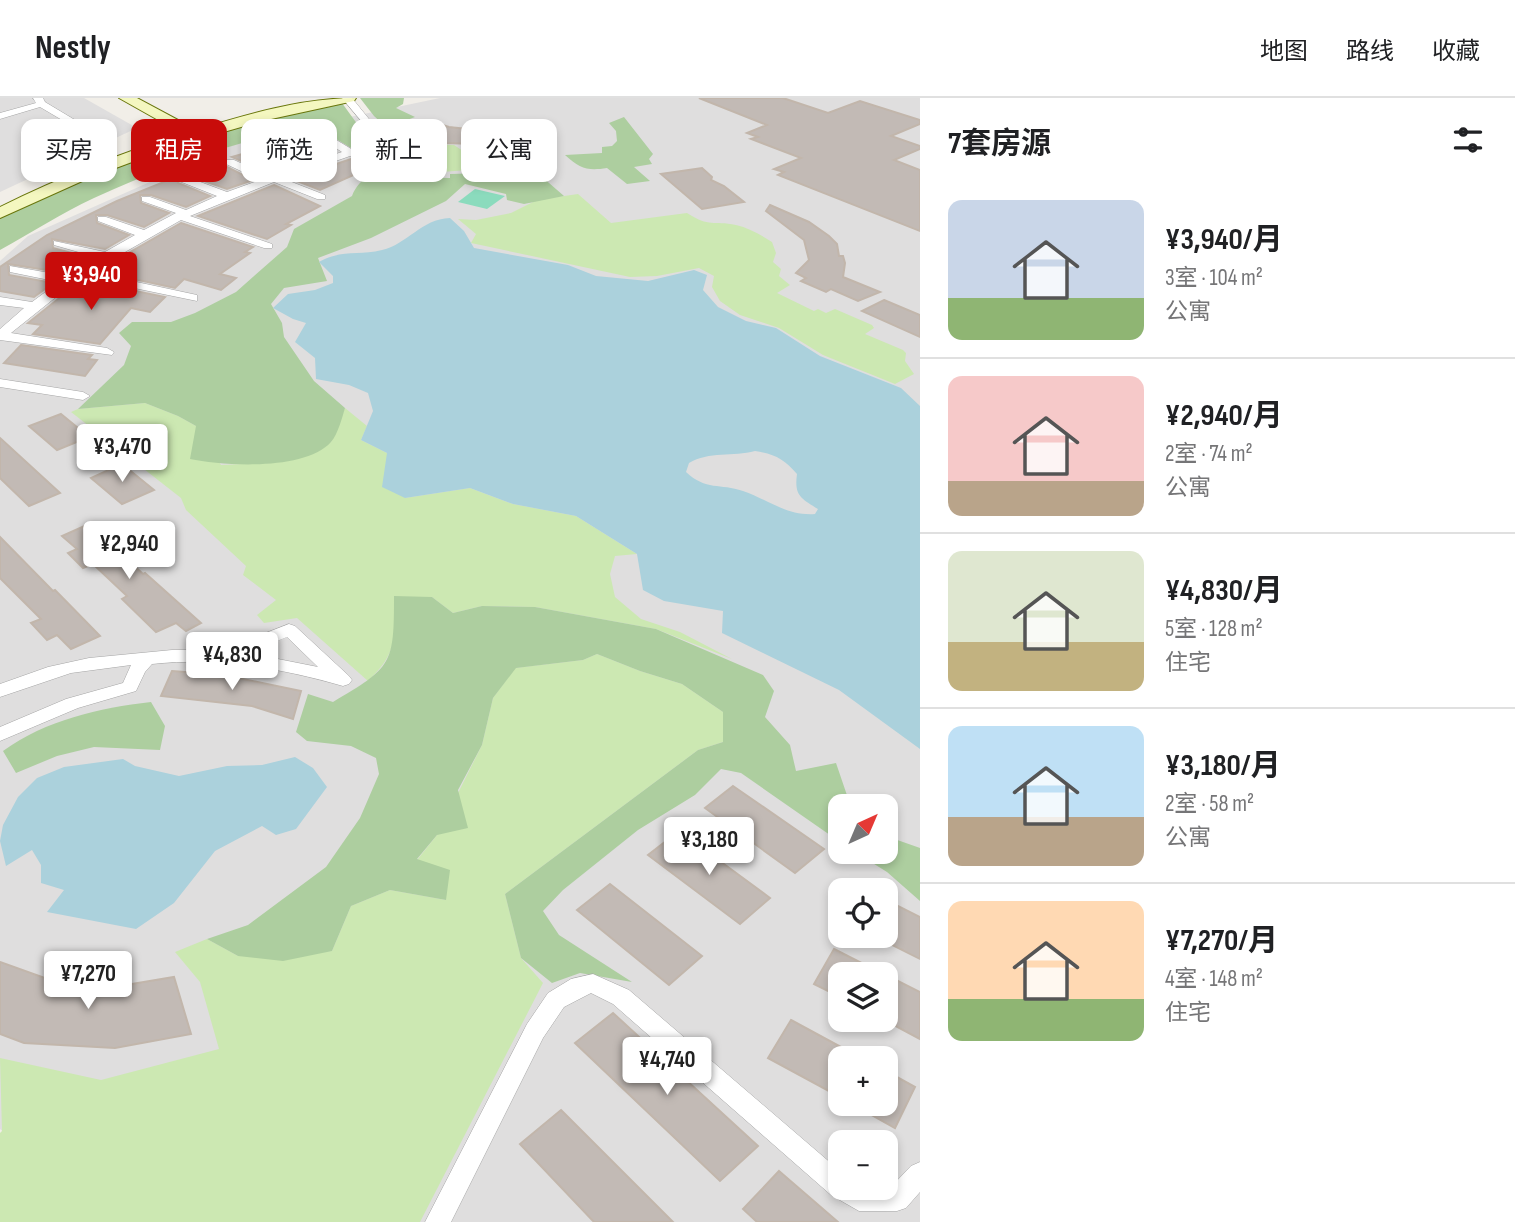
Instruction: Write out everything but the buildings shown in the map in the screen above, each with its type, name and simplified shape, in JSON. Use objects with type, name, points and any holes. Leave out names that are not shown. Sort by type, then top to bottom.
[{"type":"street","points":[[126,98],[165,119]]},
{"type":"street","points":[[209,119],[330,98]]},
{"type":"street","points":[[0,213],[87,173],[147,150],[267,115],[348,98],[364,119]]},
{"type":"street","points":[[0,116],[39,101],[69,119]]},
{"type":"street","points":[[0,204],[34,186],[131,150]]},
{"type":"street","points":[[230,162],[241,167]]},
{"type":"street","points":[[191,182],[226,196]]},
{"type":"street","points":[[0,335],[34,306],[106,256],[181,215],[262,182]]},
{"type":"street","points":[[278,182],[321,197]]},
{"type":"street","points":[[146,199],[181,215],[268,246]]},
{"type":"street","points":[[102,219],[144,234]]},
{"type":"street","points":[[58,243],[106,256]]},
{"type":"street","points":[[14,269],[193,298]]},
{"type":"street","points":[[0,301],[34,306]]},
{"type":"street","points":[[0,335],[107,352]]},
{"type":"street","points":[[0,383],[83,396]]},
{"type":"street","points":[[0,691],[54,669],[111,660],[176,655],[260,659],[343,680],[289,631],[224,656]]},
{"type":"street","points":[[0,734],[72,703],[130,687],[137,670],[147,659]]},
{"type":"street","points":[[438,1222],[535,1031],[556,1000],[579,986],[593,983],[621,997],[828,1177]]},
{"type":"street","points":[[898,1198],[920,1174]]},
{"type":"shaded area","points":[[0,98],[84,98],[131,125],[131,131],[117,137],[117,119],[21,119],[21,182],[0,192]]},
{"type":"shaded area","points":[[440,98],[920,98],[920,1222],[108,1222],[0,1129],[0,261],[28,236],[150,182],[227,182],[227,148],[241,142],[241,182],[337,182],[337,120]]},
{"type":"green space","points":[[360,98],[404,98],[403,104],[396,108],[415,117],[377,119]]},
{"type":"green space","points":[[342,103],[354,119],[351,119],[351,148],[337,140],[337,119],[270,119]]},
{"type":"green space","points":[[624,117],[653,154],[649,159],[652,164],[634,167],[650,181],[627,184],[607,168],[584,168],[565,155],[602,153],[602,147],[612,146],[617,141],[616,131],[609,123]]},
{"type":"green space","points":[[241,127],[241,144],[227,148],[227,130]]},
{"type":"green space","points":[[447,145],[461,150],[461,171],[447,172]]},
{"type":"green space","points":[[131,161],[131,182],[70,210],[0,250],[0,218],[76,182],[117,182],[117,166]]},
{"type":"green space","points":[[450,174],[461,174],[461,182],[548,182],[564,196],[524,204],[507,200],[506,194],[465,184],[446,201],[371,238],[318,258],[327,281],[284,288],[271,304],[282,323],[284,337],[314,381],[345,408],[333,439],[319,451],[303,458],[264,464],[190,459],[196,426],[178,416],[145,403],[78,409],[124,365],[131,346],[119,333],[132,322],[171,322],[236,292],[287,247],[294,229],[352,196],[361,182],[447,182]]},
{"type":"green space","points":[[475,189],[505,196],[487,209],[458,202]]},
{"type":"green space","points":[[578,194],[611,223],[687,213],[701,220],[736,225],[759,234],[772,242],[776,253],[773,262],[781,269],[779,276],[790,285],[777,293],[814,311],[818,309],[826,313],[835,309],[872,325],[874,328],[865,334],[903,350],[906,353],[905,361],[914,374],[895,384],[823,355],[779,328],[740,315],[720,301],[712,287],[714,276],[699,268],[657,276],[630,277],[471,243],[476,234],[458,219],[476,220],[511,213],[537,200]]},
{"type":"green space","points":[[145,403],[196,426],[221,465],[260,463],[331,442],[345,408],[367,426],[361,440],[387,453],[405,498],[470,488],[513,504],[576,516],[637,554],[615,556],[610,574],[615,597],[641,619],[680,632],[732,659],[656,629],[535,607],[482,606],[453,613],[432,597],[394,597],[393,643],[385,661],[368,681],[297,618],[264,623],[257,615],[276,600],[243,575],[246,566],[186,510],[181,498],[71,412],[78,409]]},
{"type":"green space","points":[[394,596],[432,597],[453,613],[482,606],[535,607],[656,629],[763,675],[774,691],[765,717],[790,745],[796,771],[836,763],[847,794],[828,794],[828,834],[741,773],[721,769],[695,795],[638,830],[563,890],[543,911],[559,935],[632,982],[580,973],[552,983],[521,958],[505,894],[698,750],[723,742],[723,712],[682,684],[597,654],[583,660],[516,668],[493,698],[482,745],[458,790],[468,828],[437,835],[417,859],[450,870],[446,900],[390,890],[351,906],[332,951],[283,961],[238,956],[207,939],[248,925],[326,867],[360,818],[379,774],[376,758],[351,746],[307,741],[296,732],[308,694],[333,702],[367,680],[386,662],[393,637]]},
{"type":"green space","points":[[597,654],[682,684],[723,712],[723,742],[698,750],[505,894],[521,958],[543,983],[420,1222],[0,1222],[0,1058],[101,1080],[219,1049],[200,982],[175,952],[207,939],[238,956],[332,951],[351,906],[390,890],[446,900],[417,860],[437,835],[482,745],[493,698],[515,668],[583,660]]},
{"type":"green space","points":[[151,702],[165,726],[160,750],[94,747],[57,756],[16,773],[3,751],[55,723],[93,712]]},
{"type":"green space","points":[[898,840],[920,848],[920,901],[898,882],[898,878],[874,864],[898,864]]},
{"type":"water","points":[[450,218],[464,231],[474,248],[568,265],[596,276],[648,281],[694,270],[707,275],[703,290],[718,307],[746,321],[776,328],[820,356],[901,388],[920,406],[920,749],[839,690],[722,633],[723,611],[664,601],[643,590],[637,554],[576,516],[513,504],[470,488],[405,498],[382,487],[387,453],[361,440],[373,411],[368,393],[349,385],[316,379],[315,358],[295,342],[306,323],[273,308],[288,294],[315,290],[333,283],[333,276],[319,262],[335,255],[373,252],[391,247],[440,219]],"holes":[[[755,451],[774,456],[788,464],[797,474],[800,496],[818,509],[815,514],[795,513],[743,491],[700,482],[686,472],[689,463],[697,459]]]},
{"type":"water","points":[[295,757],[313,768],[327,787],[296,829],[276,835],[262,826],[215,851],[174,903],[136,929],[47,912],[64,890],[41,883],[41,865],[32,850],[6,866],[0,841],[3,825],[18,797],[37,778],[64,767],[123,759],[135,766],[179,776],[227,766],[262,765]]}]
